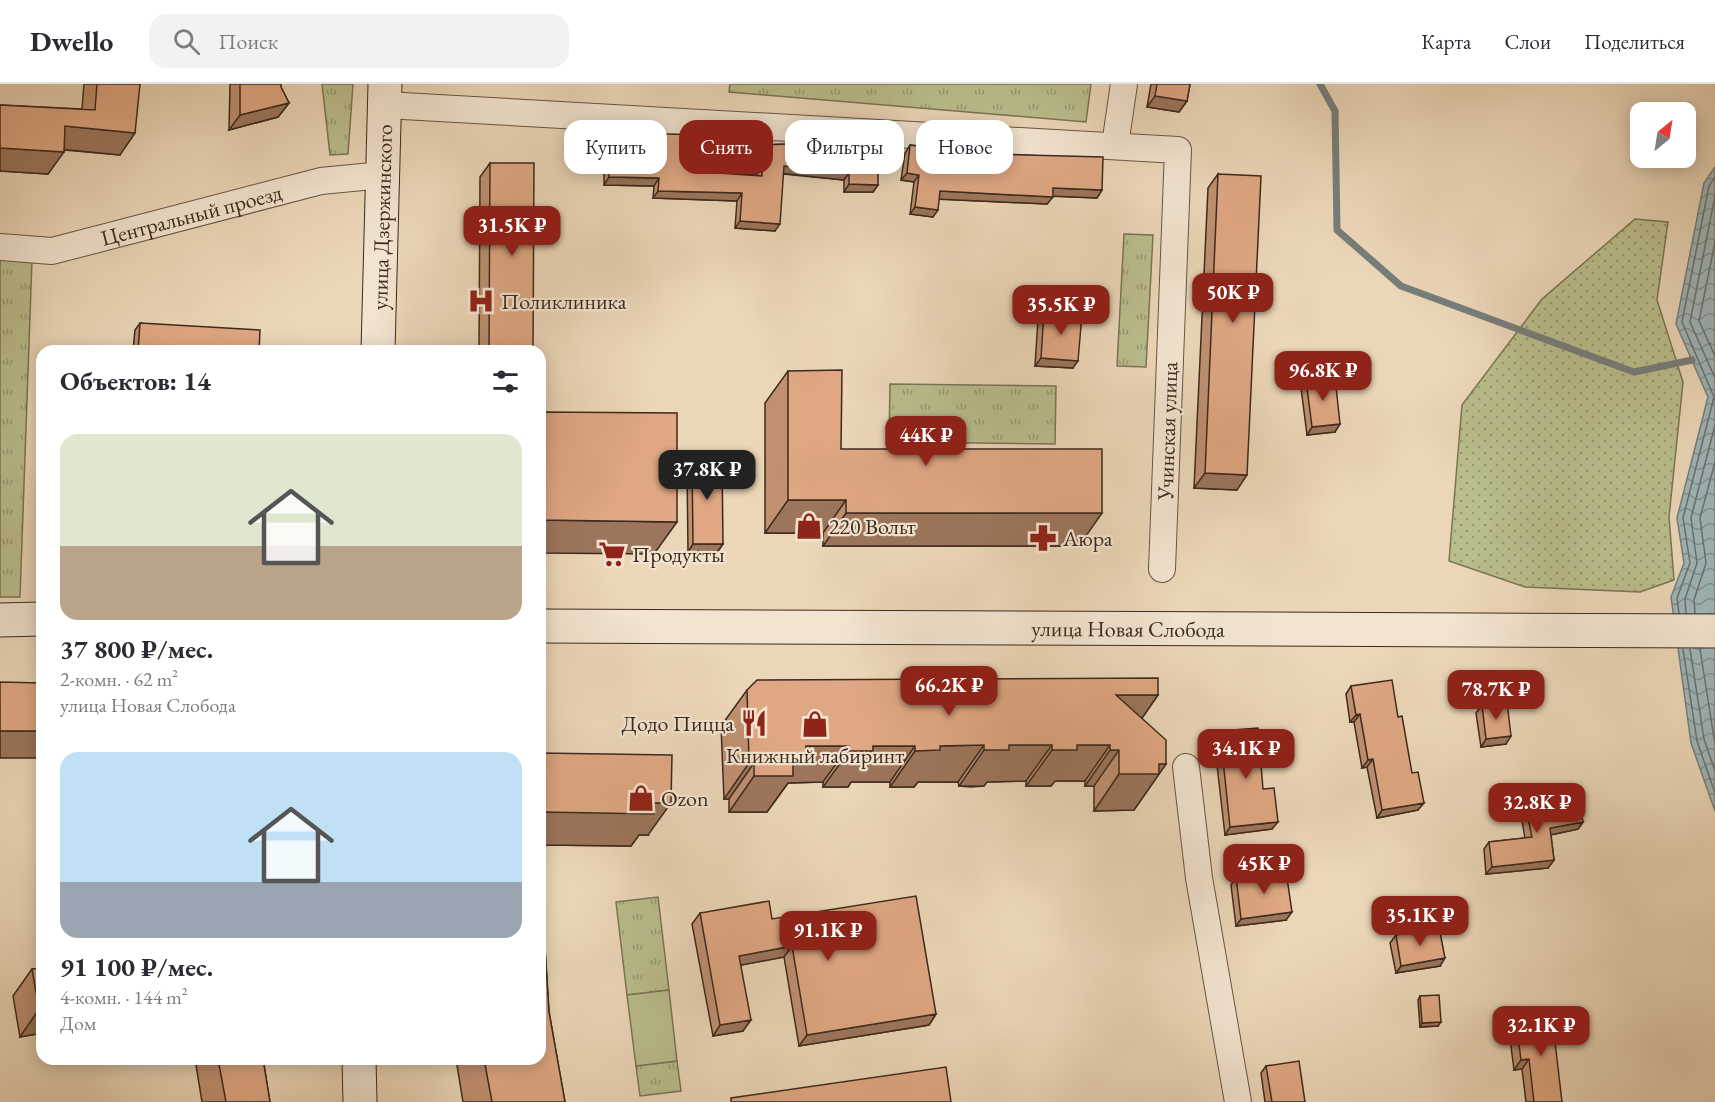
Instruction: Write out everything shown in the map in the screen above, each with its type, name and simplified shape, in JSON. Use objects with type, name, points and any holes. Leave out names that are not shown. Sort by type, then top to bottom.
[{"type":"main road","name":"улица Дзержинского","points":[[378,345],[385,94]]},
{"type":"main road","points":[[0,620],[36,619]]},
{"type":"main road","name":"улица Новая Слобода","points":[[546,626],[739,625],[1715,632]]},
{"type":"main road","points":[[359,1065],[360,1102]]},
{"type":"street","points":[[385,94],[1115,145],[1124,84]]},
{"type":"street","name":"Учинская улица","points":[[1115,145],[1178,150],[1162,569]]},
{"type":"street","name":"Центральный проезд","points":[[0,247],[52,251],[321,181],[383,175]]},
{"type":"street","points":[[1186,767],[1199,878],[1238,1102]]},
{"type":"green space","points":[[322,84],[353,84],[348,154],[330,155]]},
{"type":"green space","points":[[730,84],[1091,84],[1086,122],[729,92]]},
{"type":"green space","points":[[1635,219],[1668,222],[1657,300],[1683,382],[1669,517],[1674,580],[1640,592],[1525,587],[1449,561],[1462,405],[1542,299]]},
{"type":"green space","points":[[1124,234],[1153,235],[1146,367],[1117,366]]},
{"type":"green space","points":[[0,258],[32,260],[20,597],[0,597]]},
{"type":"green space","points":[[890,384],[1056,386],[1055,444],[889,442]]},
{"type":"green space","points":[[658,897],[669,990],[627,995],[616,902]]},
{"type":"green space","points":[[669,990],[677,1061],[636,1066],[627,995]]},
{"type":"green space","points":[[677,1061],[681,1091],[640,1096],[636,1066]]},
{"type":"water","points":[[1715,167],[1715,811],[1691,743],[1671,597],[1684,563],[1677,518],[1708,397],[1676,324],[1704,183]]},
{"type":"building","points":[[97,84],[140,84],[135,133],[65,126],[64,152],[0,148],[0,105],[95,110]]},
{"type":"building","points":[[240,84],[281,84],[289,103],[240,115]]},
{"type":"building","points":[[1157,84],[1190,84],[1187,101],[1155,96]]},
{"type":"building","points":[[667,134],[679,134],[679,174],[762,176],[762,174],[773,174],[773,145],[785,144],[780,224],[740,221],[742,193],[658,191],[659,178],[609,177],[609,174],[667,174]]},
{"type":"building","points":[[910,145],[916,146],[916,174],[1013,174],[1013,155],[1103,157],[1102,190],[1053,188],[1053,197],[940,191],[938,210],[915,207],[919,175],[907,173]]},
{"type":"building","points":[[490,163],[534,163],[533,345],[489,345]]},
{"type":"building","points":[[849,174],[878,174],[878,185],[849,184]]},
{"type":"building","points":[[1218,174],[1261,176],[1247,475],[1205,473]]},
{"type":"building","points":[[1044,312],[1082,314],[1078,361],[1041,358]]},
{"type":"building","points":[[140,323],[260,330],[259,345],[138,345]]},
{"type":"building","points":[[842,370],[841,449],[1102,449],[1102,513],[846,513],[846,500],[788,500],[788,371]]},
{"type":"building","points":[[1335,377],[1340,424],[1312,427],[1306,380]]},
{"type":"building","points":[[546,412],[677,413],[677,522],[546,520]]},
{"type":"building","points":[[692,458],[722,458],[723,544],[693,544]]},
{"type":"building","points":[[1158,678],[1158,695],[1116,695],[1166,740],[1166,764],[1159,764],[1159,774],[1119,774],[1119,750],[1110,750],[1110,745],[1077,745],[1077,750],[1052,750],[1052,745],[1009,745],[1009,750],[984,750],[984,745],[940,746],[940,750],[915,751],[915,746],[873,746],[873,751],[849,751],[849,746],[806,746],[806,753],[793,753],[793,776],[754,776],[754,763],[749,763],[747,690],[757,680]]},
{"type":"building","points":[[1392,680],[1398,717],[1402,716],[1412,773],[1418,772],[1424,803],[1382,810],[1373,759],[1368,760],[1360,714],[1356,715],[1351,686]]},
{"type":"building","points":[[0,682],[36,683],[36,731],[0,731]]},
{"type":"building","points":[[1507,702],[1511,736],[1486,739],[1482,705]]},
{"type":"building","points":[[1258,728],[1263,789],[1274,788],[1278,822],[1230,827],[1220,731]]},
{"type":"building","points":[[546,753],[672,755],[671,803],[654,803],[654,814],[546,812]]},
{"type":"building","points":[[1578,797],[1583,822],[1550,828],[1554,860],[1492,867],[1489,842],[1532,837],[1526,808]]},
{"type":"building","points":[[1286,871],[1292,912],[1241,919],[1236,877]]},
{"type":"building","points":[[916,896],[936,1014],[807,1035],[792,946],[739,956],[751,1020],[720,1025],[700,913],[769,901],[772,919]]},
{"type":"building","points":[[1439,927],[1445,958],[1401,966],[1396,935]]},
{"type":"building","points":[[546,964],[549,1012],[565,1102],[492,1102],[485,1065],[546,1065]]},
{"type":"building","points":[[32,969],[36,969],[36,992]]},
{"type":"building","points":[[1439,995],[1441,1022],[1422,1023],[1420,996]]},
{"type":"building","points":[[1552,1016],[1562,1102],[1534,1102],[1529,1059],[1521,1060],[1516,1021]]},
{"type":"building","points":[[1299,1061],[1305,1102],[1272,1102],[1266,1066]]},
{"type":"building","points":[[219,1065],[264,1065],[270,1102],[226,1102]]},
{"type":"building","points":[[946,1067],[951,1102],[731,1102],[731,1098]]},
{"type":"waterway","points":[[1320,84],[1335,111],[1337,230],[1401,286],[1634,372],[1692,360]]},
{"type":"place","name":"Поликлиника","points":[[481,301]]},
{"type":"place","name":"220 Вольт","points":[[809,526]]},
{"type":"place","name":"Аюра","points":[[1043,538]]},
{"type":"place","name":"Продукты","points":[[612,554]]},
{"type":"place","name":"Додо Пицца","points":[[754,723]]},
{"type":"place","name":"Книжный лабиринт","points":[[815,724]]},
{"type":"place","name":"Ozon","points":[[641,798]]}]
